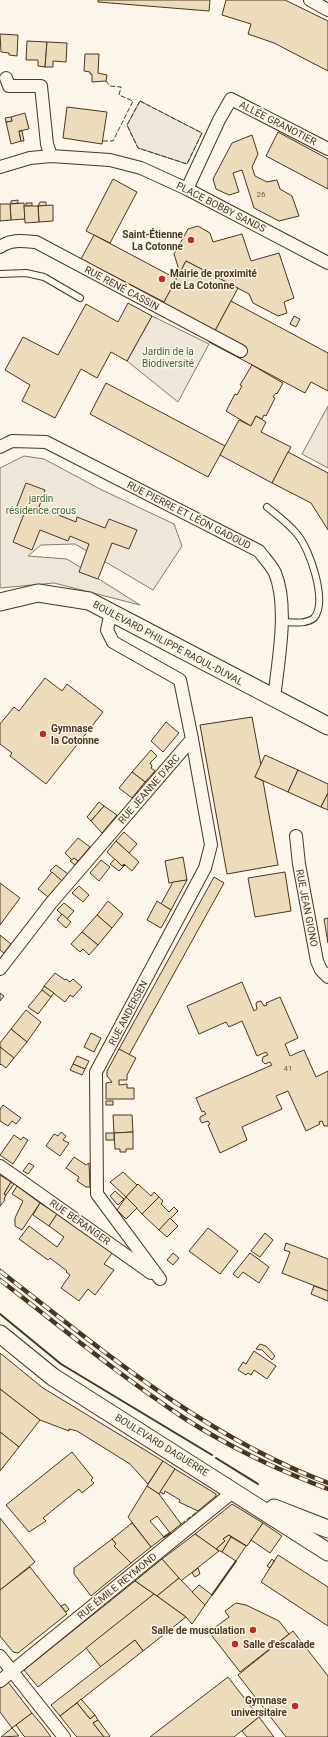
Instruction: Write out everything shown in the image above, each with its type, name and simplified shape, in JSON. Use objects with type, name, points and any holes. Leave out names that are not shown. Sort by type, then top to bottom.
[{"type":"main road","name":"BOULEVARD PHILIPPE RAOUL-DUVAL","points":[[0,602],[38,592],[89,601],[328,726]]},
{"type":"main road","name":"BOULEVARD DAGUERRE","points":[[0,1334],[53,1377],[323,1549]]},
{"type":"main road","points":[[238,1494],[328,1529]]},
{"type":"main road","points":[[303,1519],[323,1549]]},
{"type":"street","points":[[310,0],[328,10]]},
{"type":"street","points":[[6,78],[9,86],[41,86],[47,144],[51,156]]},
{"type":"street","name":"ALLÉE GRANOTIER","points":[[187,189],[219,120],[231,99],[328,149]]},
{"type":"street","name":"PLACE BOBBY SANDS","points":[[0,166],[30,158],[51,156],[110,160],[141,168],[187,189],[328,263]]},
{"type":"street","name":"RUE RENÉ CASSIN","points":[[0,247],[18,240],[36,242],[240,351]]},
{"type":"street","name":"RUE PIERRE ET LÉON GADOUD","points":[[0,447],[12,441],[46,442],[259,551],[275,572],[282,595],[274,698]]},
{"type":"street","points":[[110,612],[107,630],[113,642],[180,680],[192,739]]},
{"type":"street","name":"RUE JEANNE D'ARC","points":[[0,969],[51,903],[192,739]]},
{"type":"street","name":"RUE ANDERSEN","points":[[160,1279],[97,1194],[96,1072],[205,868],[211,845],[192,739]]},
{"type":"street","name":"RUE JEAN GIONO","points":[[296,836],[317,961],[321,970],[328,977]]},
{"type":"street","name":"RUE BÉRANGER","points":[[0,1166],[160,1279]]},
{"type":"street","name":"RUE ÉMILE REYMOND","points":[[0,1681],[238,1494]]},
{"type":"street","points":[[0,1656],[64,1737]]},
{"type":"lane","points":[[0,274],[26,273],[44,277],[80,298]]},
{"type":"lane","points":[[267,507],[287,523],[297,534],[310,554],[317,569],[322,603],[319,613],[313,619],[304,623],[281,622]]},
{"type":"green space","points":[[140,101],[202,133],[187,164],[138,148],[127,125]]},
{"type":"green space","name":"Jardin de la Biodiversité","points":[[152,316],[209,344],[178,402],[127,361]]},
{"type":"green space","points":[[328,406],[328,468],[302,454]]},
{"type":"green space","name":"jardin résidence crous","points":[[24,456],[44,459],[100,489],[174,524],[182,546],[153,590],[75,544],[41,545],[28,556],[67,559],[140,605],[54,583],[0,588],[0,468]]},
{"type":"building","points":[[98,0],[210,0],[209,11],[98,2]]},
{"type":"building","points":[[226,0],[285,0],[328,21],[328,71],[274,43],[248,34],[251,24],[222,15]]},
{"type":"building","points":[[0,34],[18,35],[17,56],[1,52]]},
{"type":"building","points":[[27,41],[47,42],[45,67],[38,66],[38,60],[26,60]]},
{"type":"building","points":[[47,42],[67,43],[66,62],[53,61],[53,67],[45,67]]},
{"type":"building","points":[[85,54],[99,54],[98,73],[107,75],[106,81],[92,82],[92,74],[84,71]]},
{"type":"building","points":[[67,107],[107,112],[102,144],[63,138]]},
{"type":"building","points":[[25,113],[29,129],[19,131],[21,141],[11,144],[6,122],[12,121],[11,117]]},
{"type":"building","points":[[11,117],[12,121],[6,122],[5,118]]},
{"type":"building","points":[[19,131],[22,131],[24,141],[21,141]]},
{"type":"building","points":[[278,132],[328,159],[328,189],[266,156]]},
{"type":"building","points":[[252,135],[258,154],[252,167],[255,176],[267,182],[277,180],[280,189],[292,196],[299,216],[279,221],[254,208],[242,170],[233,173],[239,192],[229,195],[216,189],[213,179],[232,143]]},
{"type":"building","points":[[113,179],[137,192],[110,243],[86,231]]},
{"type":"building","points":[[18,200],[18,203],[11,204],[11,201]]},
{"type":"building","points":[[40,202],[46,202],[46,206],[38,206]]},
{"type":"building","points":[[24,203],[25,219],[11,220],[10,204]]},
{"type":"building","points":[[26,203],[32,203],[32,206],[26,206]]},
{"type":"building","points":[[0,204],[10,204],[11,220],[0,221]]},
{"type":"building","points":[[53,205],[53,221],[39,222],[38,206]]},
{"type":"building","points":[[24,206],[38,206],[39,222],[25,223]]},
{"type":"building","points":[[198,226],[210,233],[213,242],[242,234],[251,261],[279,253],[294,298],[284,302],[287,313],[278,316],[253,303],[249,294],[186,261],[180,273],[174,254],[188,229]]},
{"type":"building","points":[[94,235],[177,279],[164,302],[81,259]]},
{"type":"building","points":[[186,261],[238,288],[215,331],[163,304]]},
{"type":"building","points":[[231,301],[328,353],[328,391],[311,382],[305,393],[209,342]]},
{"type":"building","points":[[128,303],[152,316],[127,361],[111,352],[97,378],[81,369],[55,418],[22,401],[30,385],[5,370],[23,337],[58,355],[86,304],[118,322]]},
{"type":"building","points":[[294,316],[300,319],[296,327],[290,324]]},
{"type":"building","points":[[252,365],[283,383],[277,394],[276,393],[273,397],[275,398],[266,416],[264,415],[262,419],[256,416],[251,426],[226,411],[235,394],[237,395],[242,386],[240,385]]},
{"type":"building","points":[[106,383],[225,446],[208,477],[90,414]]},
{"type":"building","points":[[256,416],[266,422],[261,432],[291,447],[272,483],[220,455],[239,420],[251,426]]},
{"type":"building","points":[[288,452],[328,473],[328,530],[311,503],[272,483]]},
{"type":"building","points":[[26,483],[45,490],[39,507],[76,522],[77,517],[105,528],[109,519],[137,530],[129,549],[112,543],[98,579],[79,572],[89,544],[70,536],[68,541],[40,530],[32,550],[13,542],[24,514],[15,511]]},
{"type":"building","name":"Gymnase la Cotonne","points":[[45,678],[62,691],[67,684],[103,712],[46,784],[10,756],[12,753],[0,744],[0,724],[14,707],[19,711]]},
{"type":"building","points":[[252,717],[261,765],[255,777],[263,781],[278,865],[227,874],[200,725]]},
{"type":"building","points":[[166,722],[179,733],[163,752],[151,741]]},
{"type":"building","points":[[151,750],[157,756],[150,763],[152,766],[151,768],[155,771],[145,782],[132,772]]},
{"type":"building","points":[[265,755],[298,770],[288,792],[255,777]]},
{"type":"building","points":[[298,770],[328,784],[328,793],[321,807],[288,792]]},
{"type":"building","points":[[132,772],[145,782],[132,798],[119,788]]},
{"type":"building","points":[[328,793],[328,810],[321,807]]},
{"type":"building","points":[[99,802],[104,806],[91,821],[87,817]]},
{"type":"building","points":[[104,806],[117,815],[102,833],[91,821]]},
{"type":"building","points":[[124,832],[137,844],[129,853],[116,841]]},
{"type":"building","points":[[78,838],[90,847],[78,861],[74,858],[72,860],[65,853]]},
{"type":"building","points":[[116,841],[139,862],[132,871],[124,864],[122,866],[107,852]]},
{"type":"building","points":[[183,857],[187,880],[169,883],[165,861]]},
{"type":"building","points":[[74,858],[78,861],[75,865],[70,861]]},
{"type":"building","points":[[115,859],[122,866],[125,865],[119,871],[110,864]]},
{"type":"building","points":[[101,860],[110,867],[99,881],[90,873]]},
{"type":"building","points":[[56,865],[68,874],[62,881],[50,871]]},
{"type":"building","points":[[52,872],[62,881],[48,897],[38,889]]},
{"type":"building","points":[[285,872],[291,911],[255,917],[248,878]]},
{"type":"building","points":[[214,877],[224,883],[129,1055],[119,1049]]},
{"type":"building","points":[[187,880],[171,910],[161,904],[173,882]]},
{"type":"building","points":[[0,883],[20,898],[0,925]]},
{"type":"building","points":[[79,886],[89,895],[83,902],[72,893]]},
{"type":"building","points":[[108,901],[123,914],[112,928],[97,915]]},
{"type":"building","points":[[157,901],[171,910],[161,928],[147,920]]},
{"type":"building","points":[[64,903],[74,911],[67,919],[57,910]]},
{"type":"building","points":[[62,914],[71,922],[66,928],[57,920]]},
{"type":"building","points":[[97,915],[112,928],[98,945],[82,932]]},
{"type":"building","points":[[328,918],[328,943],[324,919]]},
{"type":"building","points":[[82,932],[98,945],[89,955],[83,949],[80,952],[71,944]]},
{"type":"building","points":[[0,935],[11,944],[4,953],[0,950]]},
{"type":"building","points":[[55,973],[70,982],[73,979],[82,987],[73,997],[70,995],[65,1002],[44,986]]},
{"type":"building","points":[[242,982],[254,1011],[257,1009],[257,1002],[261,1001],[264,1006],[267,1005],[266,1003],[280,997],[298,1038],[285,1044],[290,1056],[304,1050],[316,1077],[328,1071],[328,1126],[324,1126],[322,1121],[319,1122],[320,1124],[306,1131],[288,1091],[276,1096],[282,1109],[242,1127],[247,1140],[220,1153],[208,1125],[210,1124],[208,1121],[202,1123],[200,1120],[200,1117],[206,1114],[204,1111],[202,1112],[196,1098],[272,1065],[270,1062],[265,1064],[262,1061],[263,1057],[268,1055],[266,1052],[257,1056],[242,1021],[229,1027],[226,1022],[199,1034],[187,1006]]},
{"type":"building","points":[[44,986],[54,993],[51,997],[42,990]]},
{"type":"building","points":[[42,990],[51,997],[38,1014],[28,1007]]},
{"type":"building","points":[[0,993],[4,996],[0,1001]]},
{"type":"building","points":[[26,1010],[41,1022],[27,1042],[11,1029]]},
{"type":"building","points":[[11,1029],[27,1042],[14,1058],[0,1047],[0,1043]]},
{"type":"building","points":[[91,1033],[101,1038],[94,1052],[84,1047]]},
{"type":"building","points":[[0,1047],[14,1058],[6,1068],[1,1064],[0,1065]]},
{"type":"building","points":[[119,1049],[136,1058],[127,1075],[127,1080],[119,1080],[119,1085],[127,1084],[127,1088],[134,1088],[134,1099],[106,1099],[106,1083],[112,1082],[107,1076],[107,1071]]},
{"type":"building","points":[[77,1056],[89,1061],[85,1069],[73,1064]]},
{"type":"building","points":[[73,1064],[85,1069],[82,1075],[70,1070]]},
{"type":"building","points":[[106,1101],[113,1101],[113,1105],[106,1105]]},
{"type":"building","points":[[3,1105],[21,1118],[16,1124],[12,1121],[8,1126],[0,1121],[0,1109]]},
{"type":"building","points":[[113,1115],[132,1115],[133,1132],[114,1133]]},
{"type":"building","points":[[61,1132],[66,1136],[63,1140],[69,1143],[60,1156],[46,1146],[54,1134],[58,1136]]},
{"type":"building","points":[[133,1132],[133,1149],[126,1149],[126,1152],[120,1152],[120,1149],[115,1149],[114,1133]]},
{"type":"building","points":[[106,1133],[114,1133],[114,1140],[106,1140]]},
{"type":"building","points":[[14,1135],[21,1140],[23,1137],[28,1140],[13,1164],[0,1155]]},
{"type":"building","points":[[74,1157],[86,1165],[89,1163],[90,1187],[86,1187],[77,1181],[79,1177],[66,1168]]},
{"type":"building","points":[[29,1163],[34,1166],[28,1174],[23,1171]]},
{"type":"building","points":[[123,1172],[137,1185],[126,1197],[110,1182]]},
{"type":"building","points":[[0,1175],[11,1182],[4,1194],[6,1195],[5,1200],[0,1206]]},
{"type":"building","points":[[11,1182],[14,1184],[6,1195],[4,1194]]},
{"type":"building","points":[[138,1184],[151,1196],[154,1192],[159,1197],[142,1214],[126,1197]]},
{"type":"building","points":[[17,1186],[40,1203],[22,1230],[15,1226],[15,1218],[23,1201],[12,1194]]},
{"type":"building","points":[[115,1191],[124,1199],[118,1205],[110,1196]]},
{"type":"building","points":[[126,1197],[137,1208],[126,1219],[117,1210]]},
{"type":"building","points":[[159,1197],[163,1201],[161,1204],[169,1212],[174,1207],[178,1211],[159,1230],[142,1214]]},
{"type":"building","points":[[40,1203],[57,1214],[49,1226],[33,1215]]},
{"type":"building","points":[[57,1214],[113,1252],[104,1264],[114,1270],[95,1295],[88,1289],[79,1301],[61,1288],[70,1275],[66,1272],[67,1271],[50,1258],[48,1260],[19,1239],[29,1226],[57,1247],[64,1237],[49,1226]]},
{"type":"building","points":[[170,1218],[178,1226],[167,1237],[159,1230]]},
{"type":"building","points":[[208,1228],[238,1251],[220,1274],[189,1251]]},
{"type":"building","points":[[265,1233],[273,1240],[260,1257],[251,1251]]},
{"type":"building","points":[[286,1243],[328,1259],[328,1291],[282,1273],[290,1252],[284,1250]]},
{"type":"building","points":[[173,1253],[179,1258],[173,1265],[167,1260]]},
{"type":"building","points":[[250,1253],[269,1267],[259,1283],[243,1272],[238,1278],[233,1274]]},
{"type":"building","points":[[314,1286],[328,1291],[328,1301],[311,1294]]},
{"type":"building","points":[[260,1344],[266,1346],[275,1356],[272,1360],[262,1350],[256,1349]]},
{"type":"building","points":[[254,1351],[276,1366],[267,1379],[254,1370],[251,1375],[248,1373],[246,1375],[238,1370],[243,1362],[246,1364]]},
{"type":"building","points":[[0,1353],[43,1388],[163,1461],[148,1484],[130,1464],[77,1431],[69,1429],[69,1431],[40,1420],[0,1389]]},
{"type":"building","points":[[0,1389],[40,1420],[19,1447],[0,1432]]},
{"type":"building","points":[[0,1432],[19,1447],[0,1471]]},
{"type":"building","points":[[72,1452],[93,1478],[91,1480],[94,1483],[82,1493],[79,1489],[43,1518],[46,1521],[29,1532],[6,1505]]},
{"type":"building","points":[[163,1461],[175,1469],[159,1494],[147,1486]]},
{"type":"building","points":[[175,1469],[216,1494],[216,1496],[198,1511],[179,1502],[180,1500],[165,1491],[164,1494],[160,1492]]},
{"type":"building","points":[[147,1486],[159,1494],[181,1524],[170,1533],[157,1516],[150,1521],[164,1537],[151,1547],[128,1517]]},
{"type":"building","points":[[232,1504],[263,1523],[247,1546],[229,1535],[223,1539],[225,1541],[216,1549],[195,1534]]},
{"type":"building","points":[[0,1518],[35,1562],[0,1590]]},
{"type":"building","points":[[132,1523],[151,1547],[131,1563],[114,1546],[116,1544],[112,1539]]},
{"type":"building","points":[[263,1523],[282,1536],[270,1553],[251,1540]]},
{"type":"building","points":[[195,1534],[219,1551],[181,1581],[162,1559]]},
{"type":"building","points":[[229,1535],[231,1537],[222,1552],[216,1549],[225,1541],[223,1539]]},
{"type":"building","points":[[231,1537],[246,1546],[236,1561],[222,1552]]},
{"type":"building","points":[[112,1539],[116,1544],[114,1546],[131,1563],[91,1596],[74,1574],[74,1568]]},
{"type":"building","points":[[278,1555],[328,1587],[328,1626],[261,1582]]},
{"type":"building","points":[[162,1559],[179,1578],[157,1596],[135,1581]]},
{"type":"building","points":[[272,1559],[274,1561],[270,1568],[267,1566]]},
{"type":"building","points":[[30,1567],[67,1614],[18,1653],[13,1652],[0,1636],[0,1590]]},
{"type":"building","points":[[198,1568],[200,1574],[195,1577],[192,1573]]},
{"type":"building","points":[[179,1578],[205,1605],[192,1624],[186,1617],[157,1596]]},
{"type":"building","points":[[135,1581],[154,1594],[38,1687],[24,1670]]},
{"type":"building","points":[[199,1585],[212,1595],[205,1605],[192,1592]]},
{"type":"building","points":[[154,1594],[186,1617],[143,1651],[135,1640],[101,1667],[86,1648]]},
{"type":"building","points":[[236,1603],[246,1605],[279,1621],[289,1634],[240,1672],[209,1632],[229,1617],[225,1611]]},
{"type":"building","points":[[65,1604],[69,1609],[66,1612],[61,1606]]},
{"type":"building","name":"Gymnase universitaire","points":[[293,1631],[328,1676],[328,1737],[286,1737],[238,1675]]},
{"type":"building","points":[[135,1640],[143,1651],[60,1716],[51,1705]]},
{"type":"building","points":[[228,1677],[259,1717],[234,1737],[150,1737]]},
{"type":"building","points":[[8,1682],[32,1713],[12,1728],[0,1712],[0,1688]]},
{"type":"building","points":[[81,1699],[95,1715],[90,1719],[77,1703]]},
{"type":"building","points":[[77,1703],[90,1719],[95,1715],[98,1720],[93,1723],[104,1737],[77,1737],[75,1735],[60,1716]]},
{"type":"building","points":[[32,1713],[51,1737],[25,1737],[23,1735],[16,1725]]},
{"type":"building","points":[[259,1717],[274,1737],[247,1737],[242,1731]]},
{"type":"building","points":[[98,1720],[110,1736],[109,1737],[104,1737],[93,1723]]},
{"type":"building","points":[[12,1728],[19,1736],[1,1737]]},
{"type":"railway","points":[[0,1271],[116,1361],[197,1416],[239,1441],[283,1464],[328,1483]]},
{"type":"railway","points":[[0,1280],[114,1368],[160,1402],[201,1429],[254,1457],[328,1489]]},
{"type":"fence","points":[[103,141],[113,141],[133,101],[119,95],[121,87],[110,86],[106,81]]},
{"type":"fence","points":[[140,101],[202,133],[187,164],[138,148],[127,125],[140,101]]},
{"type":"fence","points":[[181,1524],[198,1511]]},
{"type":"wall","points":[[0,1314],[61,1364],[212,1455]]},
{"type":"wall","points":[[216,1458],[258,1484]]},
{"type":"wall","points":[[164,1537],[170,1533]]},
{"type":"wall","points":[[212,1595],[236,1561]]},
{"type":"place","name":"Saint-Étienne La Cotonne","points":[[191,240]]},
{"type":"place","name":"Mairie de proximité de La Cotonne","points":[[162,279]]},
{"type":"place","name":"Gymnase la Cotonne","points":[[43,734]]},
{"type":"place","name":"Salle de musculation","points":[[253,1630]]},
{"type":"place","name":"Salle d'escalade","points":[[235,1644]]},
{"type":"place","name":"Gymnase universitaire","points":[[295,1706]]}]
